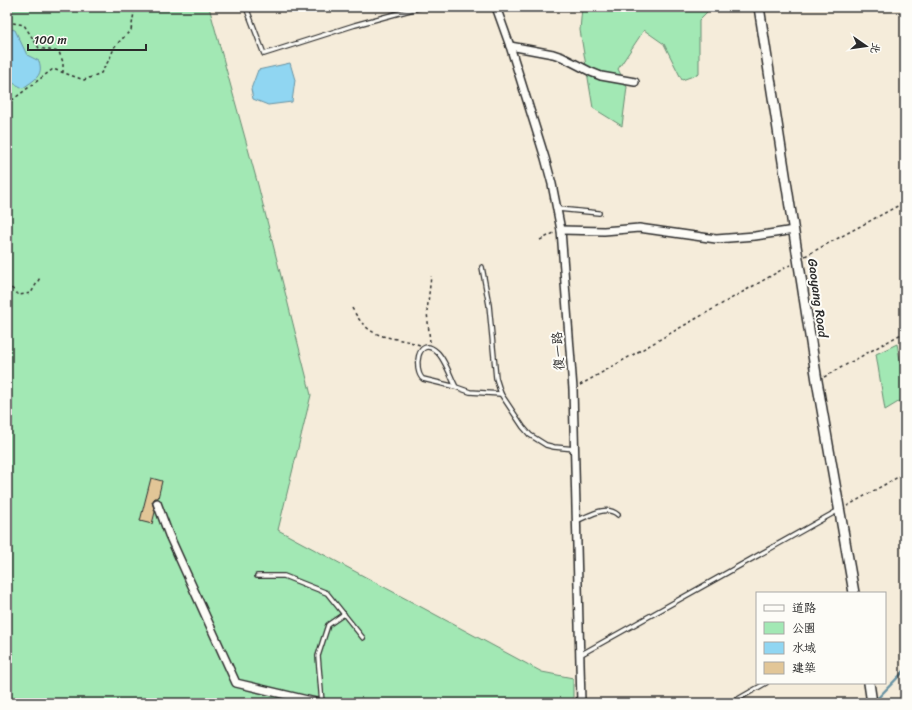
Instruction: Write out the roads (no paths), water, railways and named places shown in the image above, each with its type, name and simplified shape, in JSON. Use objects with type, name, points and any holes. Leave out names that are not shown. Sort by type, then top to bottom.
[{"type":"street","name":"復一路","points":[[496,7],[510,46],[545,158],[558,209],[561,230],[573,389],[581,703]]},
{"type":"street","name":"Gaoyang Road","points":[[759,7],[817,381],[854,592]]},
{"type":"street","points":[[510,46],[553,54],[568,59],[596,74],[635,82]]},
{"type":"street","points":[[561,230],[604,231],[639,228],[716,239],[755,236],[794,230]]},
{"type":"street","points":[[157,502],[169,536],[236,683],[321,703]]},
{"type":"street","points":[[869,684],[872,703]]},
{"type":"lane","points":[[246,7],[264,54],[355,25],[421,7]]},
{"type":"lane","points":[[558,209],[599,213]]},
{"type":"lane","points":[[482,267],[489,305],[496,378],[501,394],[530,435],[546,445],[574,449]]},
{"type":"lane","points":[[456,387],[441,356],[437,352],[426,347],[420,351],[418,374],[422,379],[470,392],[501,394]]},
{"type":"lane","points":[[576,521],[604,510],[614,511],[618,514]]},
{"type":"lane","points":[[580,654],[840,510]]},
{"type":"lane","points":[[257,576],[284,576],[327,593],[364,638]]},
{"type":"lane","points":[[321,703],[318,656],[328,625],[344,614]]},
{"type":"lane","points":[[731,703],[764,684]]},
{"type":"water","points":[[7,28],[15,30],[27,55],[39,61],[39,74],[34,80],[23,88],[7,80]]},
{"type":"water","points":[[290,63],[295,80],[292,102],[268,105],[253,99],[251,89],[258,70]]},
{"type":"waterway","points":[[875,701],[905,670]]}]
